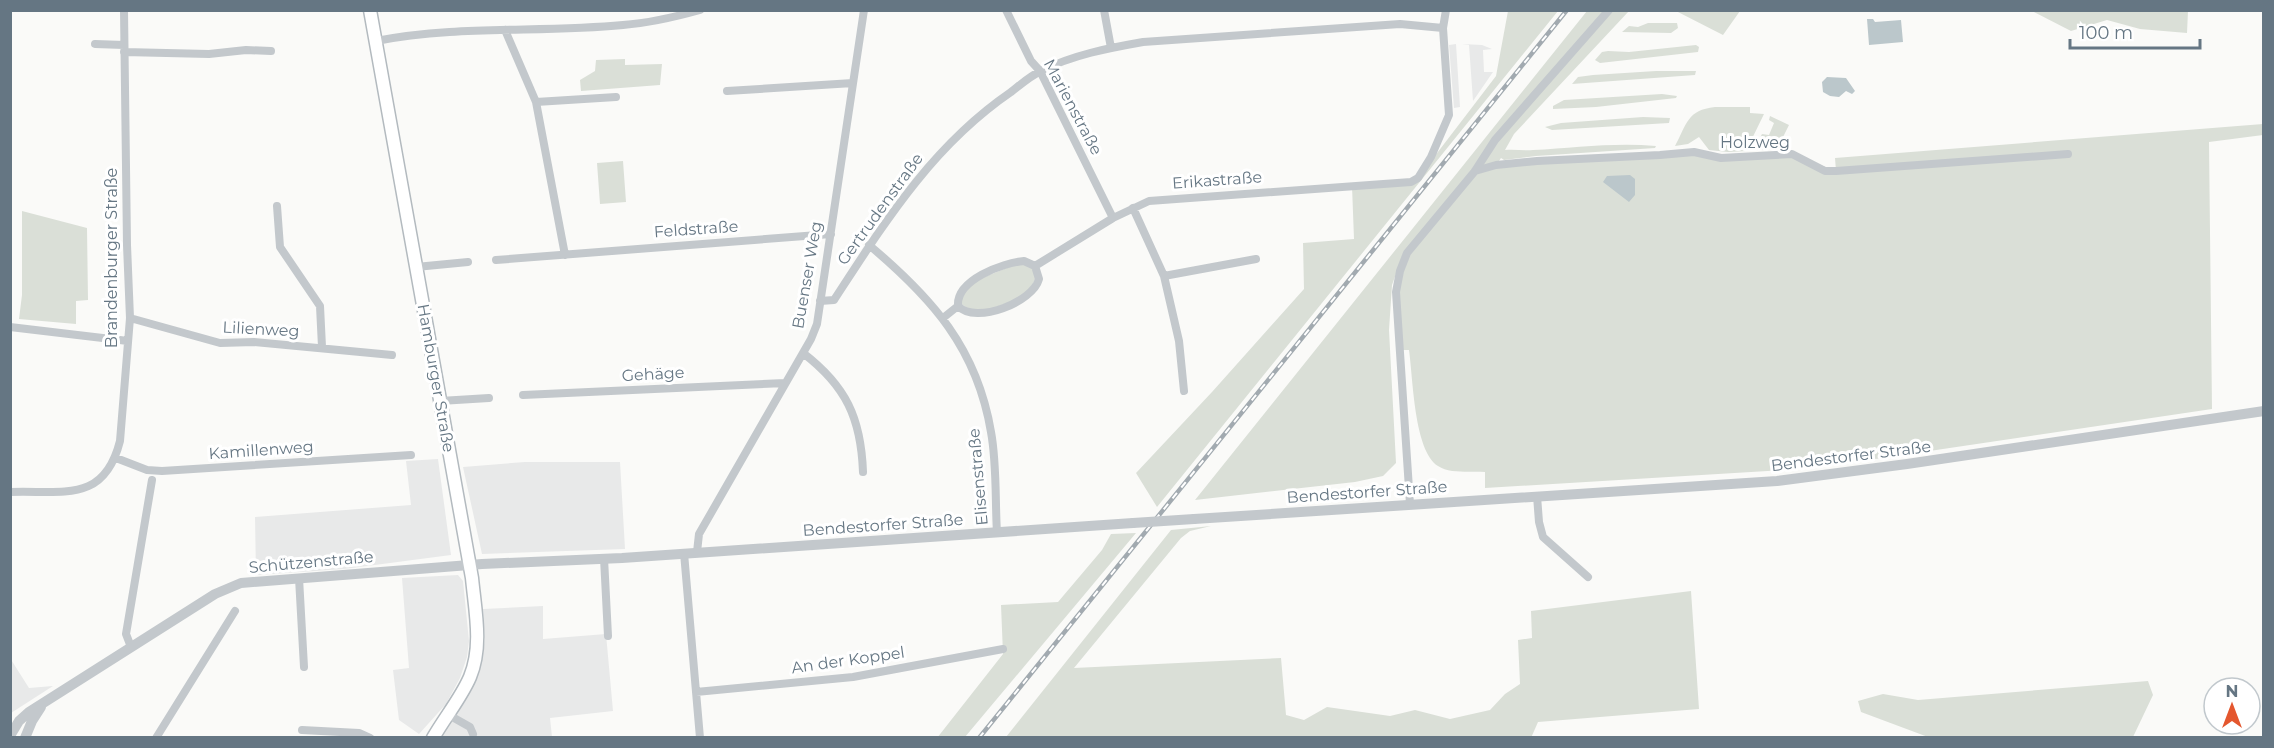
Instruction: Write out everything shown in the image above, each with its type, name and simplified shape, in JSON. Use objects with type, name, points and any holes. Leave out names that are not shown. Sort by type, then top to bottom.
[{"type":"main road","name":"Hamburger Straße","points":[[370,10],[469,565],[476,622],[476,655],[464,689],[434,738]]},
{"type":"street","name":"Brandenburger Straße","points":[[10,492],[81,490],[103,479],[116,458],[120,441],[130,318],[124,10]]},
{"type":"street","points":[[376,41],[441,31],[621,26],[700,10]]},
{"type":"street","name":"Buenser Weg","points":[[697,552],[699,534],[803,353],[817,324],[864,10]]},
{"type":"street","name":"Marienstraße","points":[[1006,10],[1031,61],[1040,71],[1113,218]]},
{"type":"street","points":[[1104,10],[1111,48]]},
{"type":"street","points":[[1443,28],[1446,10]]},
{"type":"street","points":[[1410,504],[1396,292],[1400,271],[1407,253],[1475,171],[1495,140],[1609,10]]},
{"type":"street","name":"Gertrudenstraße","points":[[820,301],[834,300],[912,184],[953,138],[994,103],[1040,71],[1111,48],[1143,42],[1400,24],[1443,28]]},
{"type":"street","name":"Erikastraße","points":[[1035,266],[1113,218],[1149,201],[1411,182],[1418,178],[1431,157],[1449,115],[1443,28]]},
{"type":"street","points":[[505,30],[536,102],[565,255]]},
{"type":"street","points":[[95,44],[124,49],[209,54],[246,50],[271,51]]},
{"type":"street","points":[[727,91],[853,83]]},
{"type":"street","points":[[536,102],[616,98]]},
{"type":"street","name":"Holzweg","points":[[1475,171],[1496,165],[1537,161],[1694,152],[1721,158],[1792,154],[1826,171],[2068,154]]},
{"type":"street","name":"Lilienweg","points":[[277,206],[280,247],[320,306],[322,347]]},
{"type":"street","points":[[1132,208],[1164,276],[1179,341],[1184,391]]},
{"type":"street","name":"Feldstraße","points":[[496,260],[831,234]]},
{"type":"street","name":"Elisenstraße","points":[[869,245],[906,276],[943,318],[967,357],[979,384],[992,433],[997,533]]},
{"type":"street","points":[[1164,276],[1256,260]]},
{"type":"street","points":[[1024,261],[1031,262],[1035,266],[1039,279],[1035,290],[1027,297],[986,313],[970,314],[958,306],[958,296],[967,284],[992,270],[1024,261]]},
{"type":"street","points":[[416,267],[468,262]]},
{"type":"street","points":[[943,318],[958,306]]},
{"type":"street","name":"Lilienweg","points":[[130,318],[220,343],[254,342],[392,354]]},
{"type":"street","points":[[10,327],[128,341]]},
{"type":"street","points":[[803,353],[835,382],[851,405],[859,429],[864,472]]},
{"type":"street","name":"Gehäge","points":[[523,395],[785,383]]},
{"type":"street","points":[[440,401],[489,398]]},
{"type":"street","name":"Bendestorfer Straße","points":[[469,565],[997,533],[1743,483],[1842,474],[2264,411]]},
{"type":"street","name":"Kamillenweg","points":[[116,458],[147,470],[162,471],[411,455]]},
{"type":"street","points":[[131,647],[126,634],[152,480]]},
{"type":"street","points":[[1537,496],[1543,537],[1588,577]]},
{"type":"street","points":[[684,553],[700,738]]},
{"type":"street","points":[[604,558],[609,636]]},
{"type":"street","name":"Schützenstraße","points":[[11,735],[23,717],[45,702],[229,587],[256,581],[469,565]]},
{"type":"street","points":[[299,578],[304,667]]},
{"type":"street","points":[[156,738],[235,611]]},
{"type":"street","name":"An der Koppel","points":[[696,692],[853,677],[1003,649]]},
{"type":"street","name":"Schützenstraße","points":[[25,738],[32,721],[45,702]]},
{"type":"street","points":[[447,714],[470,727],[473,734]]},
{"type":"street","points":[[302,730],[359,733],[370,738]]},
{"type":"street","points":[[11,735],[15,738]]},
{"type":"shaded area","points":[[1508,11],[1558,11],[1157,507],[1136,473],[1304,289],[1303,243],[1354,239],[1352,186],[1418,178],[1496,76]]},
{"type":"shaded area","points":[[1587,11],[1629,11],[1514,134],[1505,150],[1625,145],[1656,146],[1655,148],[1504,160],[1501,158],[1497,164],[1660,155],[1792,154],[1836,171],[1835,158],[2263,124],[2263,135],[2209,142],[2212,409],[1835,465],[1485,488],[1485,472],[1443,469],[1430,458],[1424,445],[1416,413],[1409,350],[1399,350],[1397,316],[1404,251],[1392,285],[1389,330],[1396,463],[1383,476],[1355,482],[1195,500]]},
{"type":"shaded area","points":[[1676,11],[1740,11],[1723,35]]},
{"type":"shaded area","points":[[2032,11],[2188,11],[2187,33],[2140,29],[2107,20],[2071,31]]},
{"type":"shaded area","points":[[1867,19],[1873,19],[1875,22],[1901,20],[1903,42],[1869,45]]},
{"type":"shaded area","points":[[1648,23],[1677,23],[1678,28],[1671,33],[1622,32],[1629,26],[1638,27]]},
{"type":"shaded area","points":[[1456,44],[1460,107],[1454,108],[1449,45]]},
{"type":"shaded area","points":[[1462,44],[1482,45],[1492,49],[1483,50],[1484,72],[1493,72],[1473,101],[1469,45]]},
{"type":"shaded area","points":[[1696,45],[1699,47],[1698,52],[1600,63],[1595,60],[1602,52],[1608,51],[1629,52]]},
{"type":"shaded area","points":[[625,59],[625,65],[662,64],[660,85],[581,91],[580,80],[595,71],[596,60]]},
{"type":"shaded area","points":[[1656,71],[1696,71],[1695,75],[1572,84],[1578,77]]},
{"type":"shaded area","points":[[1827,77],[1846,78],[1855,91],[1852,94],[1846,91],[1839,97],[1830,96],[1823,92],[1822,82]]},
{"type":"shaded area","points":[[1662,94],[1677,96],[1676,98],[1596,107],[1553,109],[1553,106],[1564,100]]},
{"type":"shaded area","points":[[1715,107],[1750,107],[1750,113],[1764,114],[1746,151],[1709,150],[1699,137],[1688,144],[1675,146],[1693,115]]},
{"type":"shaded area","points":[[1770,116],[1789,125],[1783,137],[1786,147],[1760,150],[1755,147],[1762,134],[1769,135],[1774,123],[1769,120]]},
{"type":"shaded area","points":[[1643,117],[1670,118],[1669,123],[1552,130],[1545,127],[1561,123]]},
{"type":"shaded area","points":[[623,161],[626,202],[600,204],[597,163]]},
{"type":"shaded area","points":[[1630,175],[1635,179],[1635,195],[1629,202],[1603,182],[1607,176]]},
{"type":"shaded area","points":[[22,211],[87,228],[88,300],[76,301],[76,324],[19,319],[22,295]]},
{"type":"shaded area","points":[[1024,261],[1038,273],[1027,296],[976,314],[957,301],[967,284]]},
{"type":"shaded area","points":[[438,459],[451,555],[344,569],[256,575],[255,517],[411,505],[406,461]]},
{"type":"shaded area","points":[[525,462],[620,462],[625,549],[482,554],[463,467]]},
{"type":"shaded area","points":[[1211,526],[1190,531],[1181,538],[1074,668],[1281,658],[1286,715],[1304,720],[1327,707],[1390,716],[1415,710],[1450,719],[1490,710],[1505,694],[1520,684],[1518,640],[1532,638],[1531,611],[1691,591],[1699,709],[1538,722],[1531,738],[1006,737],[1171,530]]},
{"type":"shaded area","points":[[1136,533],[965,737],[937,738],[1003,654],[1001,605],[1058,602],[1102,550],[1111,534]]},
{"type":"shaded area","points":[[458,575],[463,581],[469,641],[467,657],[460,678],[446,704],[419,734],[399,720],[393,670],[409,668],[402,578]]},
{"type":"shaded area","points":[[543,606],[543,639],[606,634],[613,711],[550,718],[552,737],[439,738],[473,686],[480,669],[485,639],[483,609]]},
{"type":"shaded area","points":[[10,658],[29,688],[53,686],[11,713]]},
{"type":"shaded area","points":[[2148,681],[2153,695],[2133,737],[1928,737],[1861,712],[1858,701],[1883,694],[1918,700]]},
{"type":"railway","points":[[979,738],[1567,10]]}]
